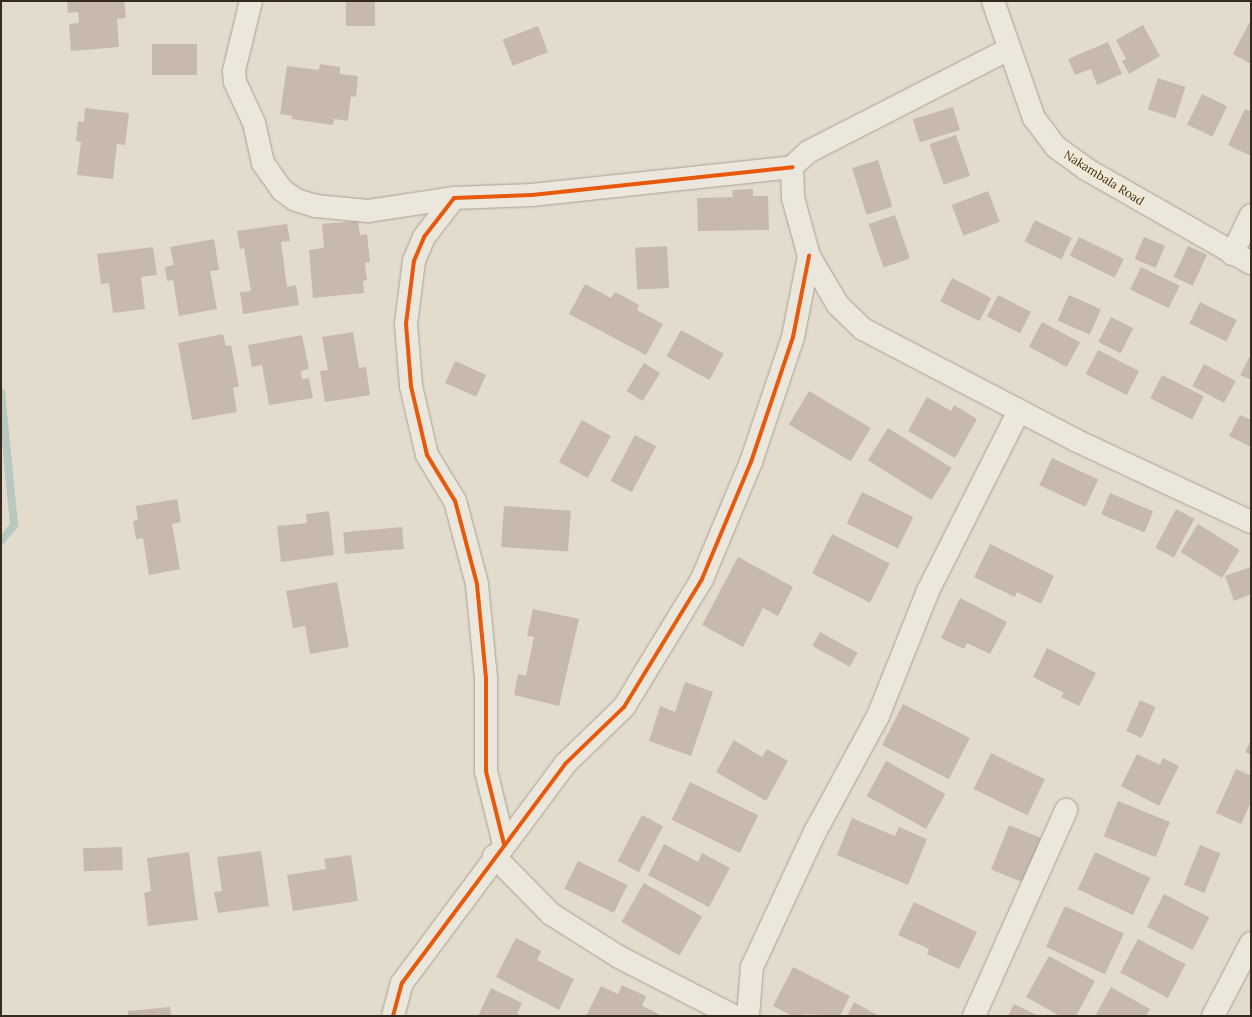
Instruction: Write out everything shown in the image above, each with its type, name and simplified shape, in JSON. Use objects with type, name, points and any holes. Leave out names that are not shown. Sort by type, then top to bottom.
[{"type":"street","points":[[251,1],[234,71],[235,82],[254,122],[263,163],[282,190],[296,200],[316,206],[368,211],[454,198],[532,195],[792,167],[808,152],[1009,49]]},
{"type":"street","name":"Nakambala Road","points":[[992,1],[1034,118],[1056,147],[1086,169],[1241,259]]},
{"type":"street","points":[[792,167],[793,198],[809,256],[838,305],[863,330],[1019,411],[1251,522]]},
{"type":"street","points":[[454,198],[424,237],[414,261],[406,332],[411,386],[427,455],[455,501],[477,584],[486,678],[486,771],[499,850],[551,914],[619,957],[734,1016]]},
{"type":"street","points":[[1241,259],[1251,215]]},
{"type":"street","points":[[393,1016],[402,983],[499,850],[565,764],[624,707],[702,580],[751,462],[790,345],[809,256]]},
{"type":"street","points":[[748,1016],[752,967],[815,832],[878,716],[928,591],[1019,411]]},
{"type":"street","points":[[974,1016],[1066,810]]},
{"type":"street","points":[[1213,1016],[1251,943]]},
{"type":"building","points":[[67,1],[124,1],[126,18],[117,19],[119,47],[71,51],[69,24],[79,23],[78,12],[68,13]]},
{"type":"building","points":[[346,1],[375,1],[375,26],[346,26]]},
{"type":"building","points":[[1249,23],[1251,24],[1251,64],[1233,54]]},
{"type":"building","points":[[1143,25],[1160,56],[1129,74],[1122,61],[1126,59],[1116,40]]},
{"type":"building","points":[[538,26],[548,52],[513,66],[503,40]]},
{"type":"building","points":[[1108,42],[1122,74],[1097,85],[1091,69],[1075,75],[1068,59]]},
{"type":"building","points":[[152,44],[197,44],[197,75],[152,75]]},
{"type":"building","points":[[320,64],[340,67],[340,74],[358,76],[356,97],[351,96],[348,121],[334,119],[333,125],[292,119],[292,116],[280,114],[287,66],[319,70]]},
{"type":"building","points":[[1158,78],[1186,87],[1175,118],[1148,109]]},
{"type":"building","points":[[1202,94],[1227,106],[1212,137],[1187,125]]},
{"type":"building","points":[[953,107],[960,130],[920,142],[913,119]]},
{"type":"building","points":[[85,108],[129,113],[125,145],[117,144],[113,179],[77,175],[81,142],[76,141],[78,121],[84,122]]},
{"type":"building","points":[[1245,109],[1251,112],[1251,156],[1228,145]]},
{"type":"building","points":[[956,135],[970,176],[944,185],[930,144]]},
{"type":"building","points":[[878,160],[892,207],[867,215],[852,168]]},
{"type":"building","points":[[753,189],[753,196],[768,196],[769,230],[698,231],[697,198],[733,197],[732,190]]},
{"type":"building","points":[[988,191],[1000,222],[963,236],[952,205]]},
{"type":"building","points":[[895,215],[910,258],[884,268],[869,224]]},
{"type":"building","points":[[1035,220],[1072,238],[1061,260],[1024,242]]},
{"type":"building","points":[[358,221],[360,235],[367,234],[370,262],[365,263],[367,280],[363,281],[364,293],[313,298],[309,250],[324,248],[322,224]]},
{"type":"building","points":[[287,224],[290,241],[281,242],[287,287],[296,285],[299,305],[243,314],[240,292],[251,291],[244,248],[240,249],[237,231]]},
{"type":"building","points":[[1079,237],[1124,259],[1115,278],[1070,256]]},
{"type":"building","points":[[1144,237],[1165,246],[1156,268],[1135,259]]},
{"type":"building","points":[[214,239],[219,270],[210,271],[217,309],[179,316],[173,280],[167,281],[165,267],[174,265],[170,247]]},
{"type":"building","points":[[667,246],[669,288],[637,290],[635,248]]},
{"type":"building","points":[[1188,246],[1207,255],[1193,286],[1174,277]]},
{"type":"building","points":[[153,247],[157,275],[141,277],[145,309],[113,313],[109,283],[101,284],[97,254]]},
{"type":"building","points":[[1141,267],[1180,286],[1169,308],[1130,289]]},
{"type":"building","points":[[952,278],[991,298],[979,321],[940,301]]},
{"type":"building","points":[[585,284],[611,298],[615,292],[639,305],[637,310],[663,324],[646,355],[569,314]]},
{"type":"building","points":[[998,295],[1031,312],[1020,333],[987,316]]},
{"type":"building","points":[[1069,295],[1101,309],[1090,335],[1058,321]]},
{"type":"building","points":[[1200,302],[1237,320],[1226,342],[1189,324]]},
{"type":"building","points":[[1111,317],[1133,328],[1121,353],[1098,342]]},
{"type":"building","points":[[1042,322],[1080,342],[1067,367],[1029,347]]},
{"type":"building","points":[[681,330],[724,354],[709,380],[666,356]]},
{"type":"building","points":[[353,332],[359,368],[366,367],[370,395],[325,402],[320,371],[328,370],[322,337]]},
{"type":"building","points":[[223,334],[226,346],[231,345],[239,386],[233,388],[237,412],[192,420],[178,343]]},
{"type":"building","points":[[302,335],[309,369],[301,371],[302,379],[309,378],[313,398],[269,405],[262,365],[252,367],[248,345]]},
{"type":"building","points":[[1098,350],[1139,371],[1127,395],[1086,374]]},
{"type":"building","points":[[1251,354],[1251,380],[1240,375]]},
{"type":"building","points":[[455,361],[486,375],[476,397],[445,383]]},
{"type":"building","points":[[644,363],[660,373],[643,401],[627,391]]},
{"type":"building","points":[[1204,364],[1236,381],[1224,403],[1192,386]]},
{"type":"building","points":[[1162,375],[1204,396],[1192,420],[1150,398]]},
{"type":"building","points":[[809,391],[871,428],[851,462],[789,424]]},
{"type":"building","points":[[927,397],[951,411],[954,405],[977,419],[955,458],[908,431]]},
{"type":"building","points":[[1240,415],[1251,420],[1251,447],[1229,436]]},
{"type":"building","points":[[582,420],[611,436],[588,478],[559,462]]},
{"type":"building","points":[[888,428],[952,468],[931,500],[868,460]]},
{"type":"building","points":[[635,435],[656,446],[632,492],[611,481]]},
{"type":"building","points":[[1052,458],[1098,480],[1086,507],[1039,485]]},
{"type":"building","points":[[862,492],[913,517],[898,548],[847,523]]},
{"type":"building","points":[[1110,493],[1153,511],[1144,533],[1101,514]]},
{"type":"building","points":[[177,499],[181,522],[172,524],[180,569],[149,575],[143,538],[136,539],[133,521],[138,520],[136,506]]},
{"type":"building","points":[[504,506],[571,511],[568,552],[501,547]]},
{"type":"building","points":[[1176,509],[1195,519],[1174,558],[1155,548]]},
{"type":"building","points":[[329,511],[334,555],[281,562],[277,526],[307,523],[306,514]]},
{"type":"building","points":[[1198,524],[1240,550],[1222,578],[1181,552]]},
{"type":"building","points":[[402,527],[404,549],[345,554],[343,532]]},
{"type":"building","points":[[832,534],[890,564],[870,603],[812,573]]},
{"type":"building","points":[[990,544],[1054,576],[1041,604],[1017,592],[1015,597],[974,577]]},
{"type":"building","points":[[738,557],[793,587],[778,616],[763,608],[743,647],[702,625]]},
{"type":"building","points":[[1251,567],[1251,594],[1234,601],[1225,576]]},
{"type":"building","points":[[337,582],[349,647],[310,654],[305,626],[293,628],[286,591]]},
{"type":"building","points":[[960,598],[1007,622],[990,654],[967,643],[964,649],[941,638]]},
{"type":"building","points":[[533,609],[579,619],[559,706],[514,695],[518,674],[526,676],[534,637],[527,636]]},
{"type":"building","points":[[820,632],[858,653],[850,667],[812,646]]},
{"type":"building","points":[[1047,648],[1096,673],[1079,706],[1061,697],[1064,693],[1033,677]]},
{"type":"building","points":[[685,682],[713,692],[691,756],[649,741],[660,706],[675,712]]},
{"type":"building","points":[[1140,700],[1156,707],[1142,738],[1126,731]]},
{"type":"building","points":[[903,704],[970,738],[949,779],[882,745]]},
{"type":"building","points":[[734,740],[762,757],[767,749],[788,761],[766,801],[716,772]]},
{"type":"building","points":[[1251,740],[1251,755],[1245,752]]},
{"type":"building","points":[[991,753],[1045,779],[1027,815],[973,789]]},
{"type":"building","points":[[1137,754],[1160,765],[1163,758],[1179,766],[1159,806],[1121,786]]},
{"type":"building","points":[[886,761],[945,794],[926,829],[867,796]]},
{"type":"building","points":[[1236,769],[1251,776],[1251,802],[1241,824],[1216,813]]},
{"type":"building","points":[[690,782],[758,815],[740,853],[672,820]]},
{"type":"building","points":[[1118,801],[1170,822],[1156,857],[1104,836]]},
{"type":"building","points":[[642,815],[663,826],[639,872],[618,861]]},
{"type":"building","points":[[852,818],[895,836],[899,827],[927,839],[908,885],[837,855]]},
{"type":"building","points":[[1009,825],[1041,838],[1023,883],[991,870]]},
{"type":"building","points":[[664,844],[698,862],[702,853],[730,868],[709,907],[648,875]]},
{"type":"building","points":[[1200,845],[1220,853],[1204,893],[1184,885]]},
{"type":"building","points":[[122,847],[123,870],[84,871],[83,848]]},
{"type":"building","points":[[261,851],[269,906],[218,913],[214,892],[222,891],[217,857]]},
{"type":"building","points":[[189,852],[198,920],[148,926],[144,893],[151,891],[147,858]]},
{"type":"building","points":[[1095,852],[1150,878],[1133,915],[1078,889]]},
{"type":"building","points":[[351,855],[358,901],[293,911],[287,875],[326,869],[324,859]]},
{"type":"building","points":[[578,861],[627,885],[614,913],[564,889]]},
{"type":"building","points":[[644,883],[702,916],[680,955],[622,922]]},
{"type":"building","points":[[1164,894],[1209,917],[1193,950],[1147,927]]},
{"type":"building","points":[[914,902],[977,932],[959,969],[927,954],[929,949],[898,935]]},
{"type":"building","points":[[1065,906],[1124,933],[1105,974],[1046,947]]},
{"type":"building","points":[[516,938],[541,951],[537,960],[574,979],[559,1010],[496,977]]},
{"type":"building","points":[[1138,939],[1186,964],[1168,998],[1120,973]]},
{"type":"building","points":[[1049,956],[1095,981],[1076,1016],[1060,1016],[1026,997]]},
{"type":"building","points":[[793,967],[850,996],[840,1016],[804,1014],[803,1016],[792,1016],[773,1006]]},
{"type":"building","points":[[622,985],[646,996],[642,1006],[659,1014],[658,1016],[586,1016],[601,986],[618,994]]},
{"type":"building","points":[[1111,987],[1150,1009],[1146,1016],[1095,1016]]},
{"type":"building","points":[[491,988],[522,1003],[517,1014],[522,1016],[478,1016]]},
{"type":"building","points":[[854,1002],[877,1015],[847,1016]]},
{"type":"building","points":[[1014,1004],[1039,1016],[1008,1016]]},
{"type":"building","points":[[170,1007],[171,1016],[128,1016],[128,1011]]},
{"type":"waterway","points":[[1,392],[14,525],[1,541]]},
{"type":"cycle path","points":[[504,844],[486,771],[486,678],[477,584],[455,501],[427,455],[411,386],[406,324],[414,261],[424,237],[454,198],[532,195],[792,167]]},
{"type":"cycle path","points":[[393,1016],[402,983],[565,764],[624,707],[702,579],[751,462],[793,337],[809,256]]}]
